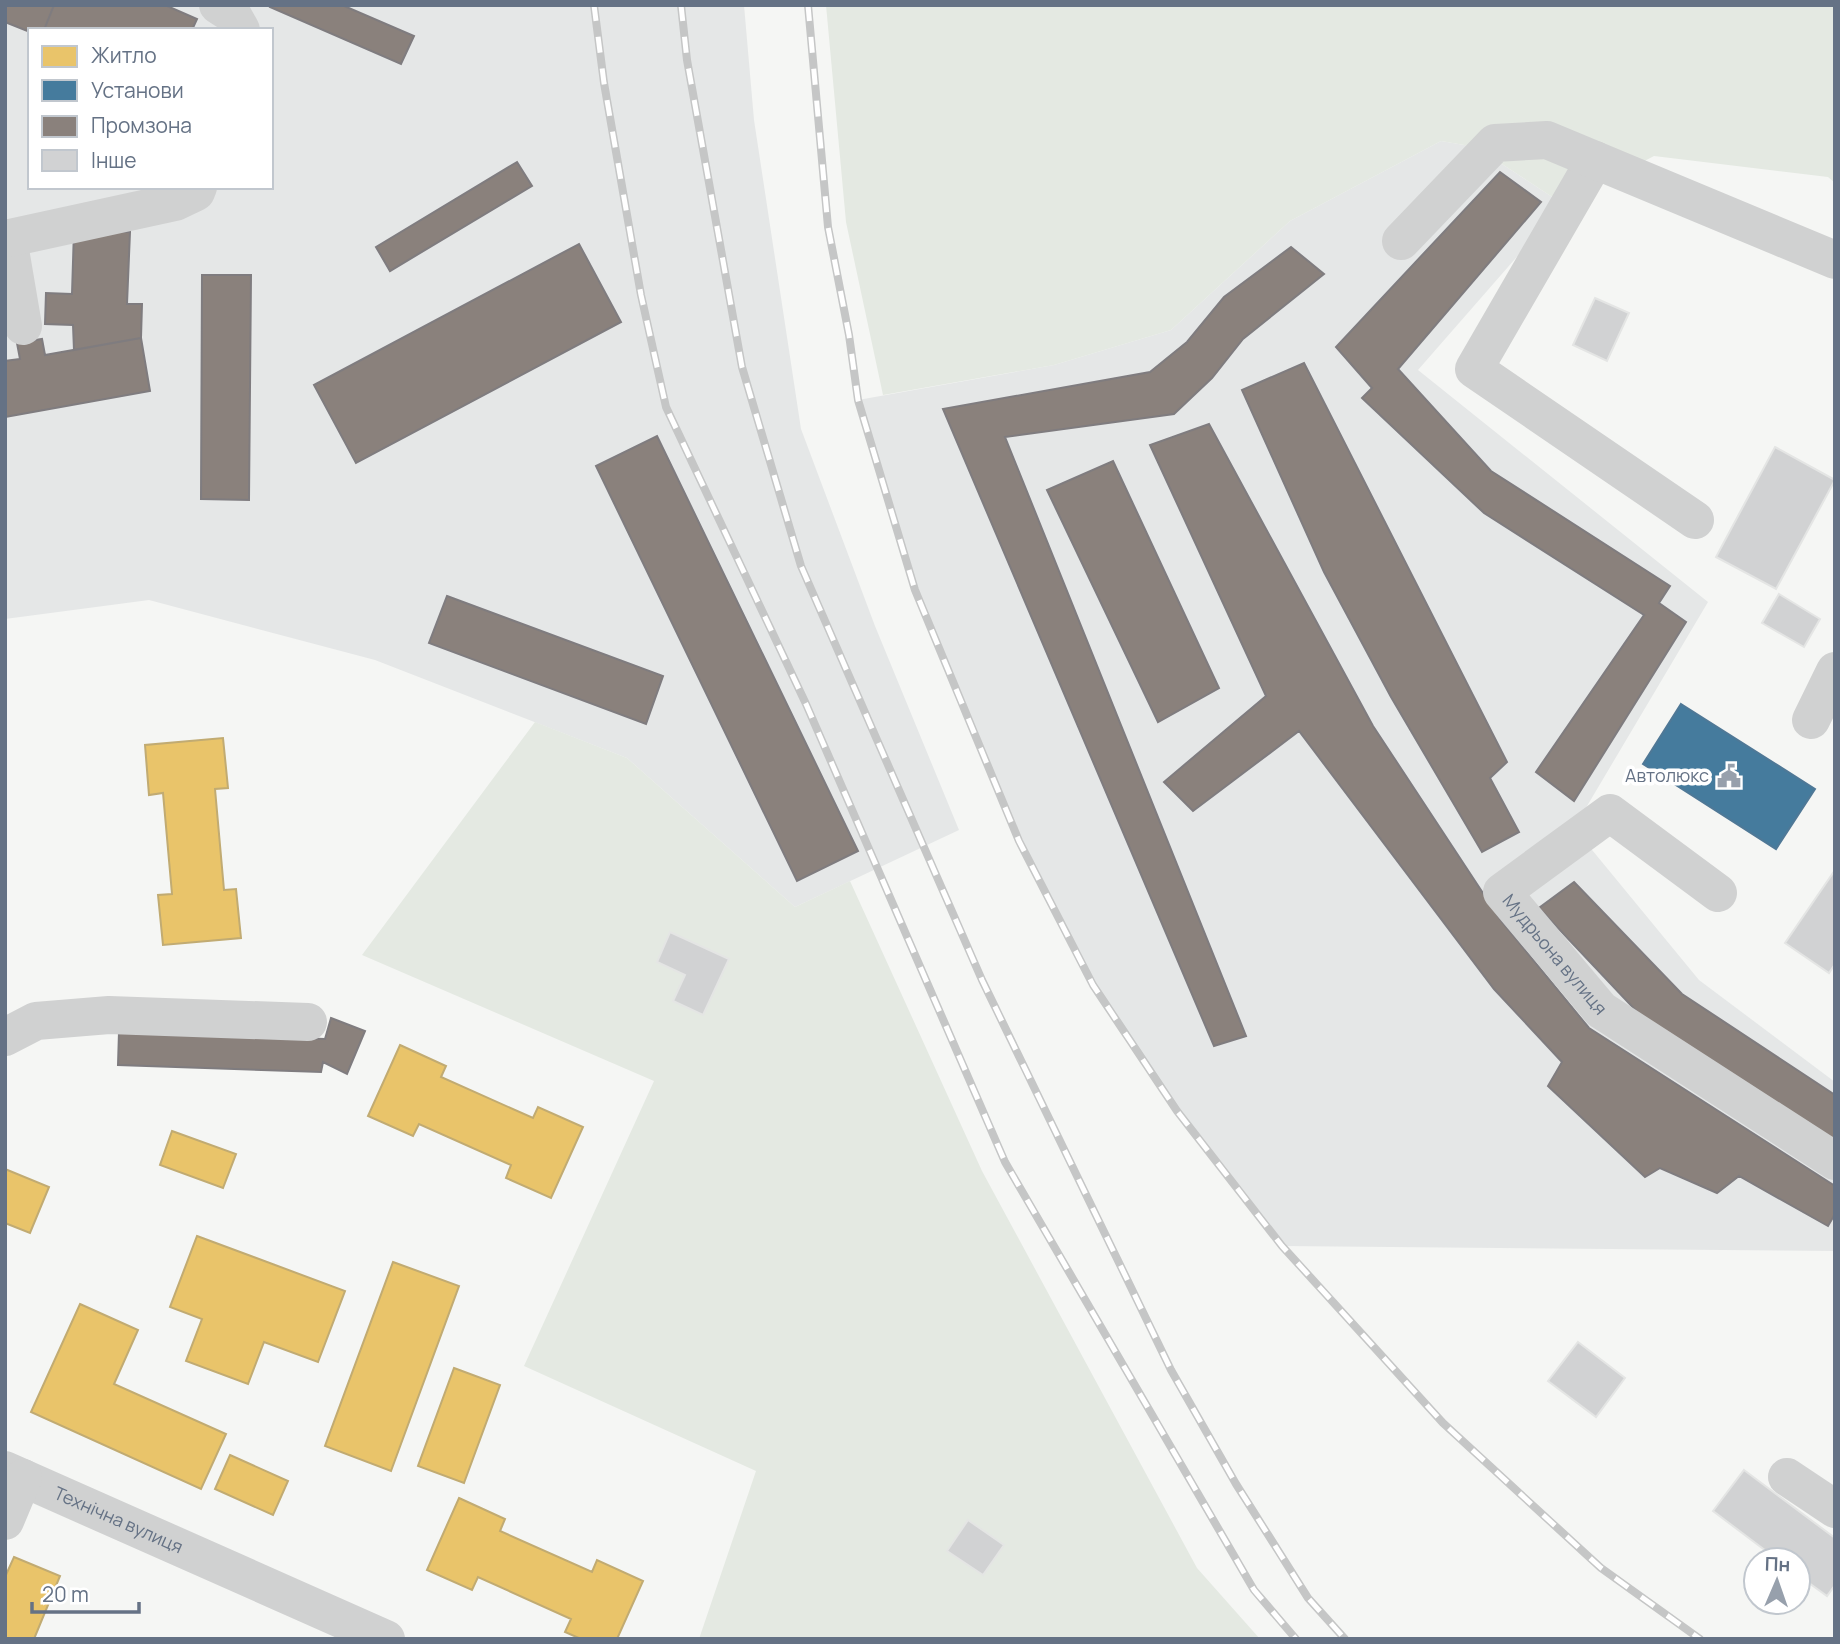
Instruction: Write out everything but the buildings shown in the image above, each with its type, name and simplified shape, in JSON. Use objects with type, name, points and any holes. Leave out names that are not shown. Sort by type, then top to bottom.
[{"type":"street","points":[[218,5],[232,14],[241,28]]},
{"type":"street","points":[[1401,241],[1494,143],[1546,140],[1835,261]]},
{"type":"street","points":[[1595,160],[1474,369],[1695,520]]},
{"type":"street","points":[[23,326],[6,239],[175,202],[197,192],[198,189]]},
{"type":"street","points":[[1811,719],[1835,671]]},
{"type":"street","name":"Мудрьона вулиця","points":[[1718,893],[1611,813],[1502,892],[1601,1010],[1835,1161]]},
{"type":"street","points":[[5,1037],[36,1021],[109,1015],[308,1022]]},
{"type":"street","points":[[5,1521],[14,1474]]},
{"type":"street","name":"Технічна вулиця","points":[[14,1474],[386,1639]]},
{"type":"street","points":[[1787,1476],[1835,1509]]},
{"type":"shaded area","points":[[5,5],[744,5],[754,120],[801,429],[875,626],[959,830],[795,907],[627,758],[375,660],[149,600],[5,619]]},
{"type":"shaded area","points":[[826,5],[1835,5],[1835,183],[1828,177],[1654,156],[1563,204],[1476,147],[1441,141],[1290,221],[1171,330],[1054,365],[883,395],[846,222]]},
{"type":"shaded area","points":[[1441,141],[1476,147],[1563,204],[1418,370],[1708,602],[1574,828],[1699,980],[1835,1082],[1835,1251],[1282,1246],[1177,1111],[1093,985],[1019,841],[915,590],[858,400],[1054,365],[1171,330],[1290,221]]},
{"type":"shaded area","points":[[535,722],[627,758],[795,907],[850,881],[982,1171],[1197,1568],[1260,1639],[699,1639],[756,1471],[524,1366],[654,1081],[362,955]]},
{"type":"railway","points":[[594,5],[604,83],[641,295],[666,407],[806,704],[1005,1162],[1254,1590],[1296,1639]]},
{"type":"railway","points":[[681,5],[687,60],[742,367],[801,566],[982,980],[1171,1370],[1236,1484],[1308,1598],[1345,1639]]},
{"type":"railway","points":[[808,5],[828,227],[849,335],[858,400],[915,590],[1019,841],[1093,985],[1177,1111],[1282,1246],[1443,1423],[1601,1568],[1700,1639]]},
{"type":"place","name":"Автолюкс","points":[[1729,776]]}]
